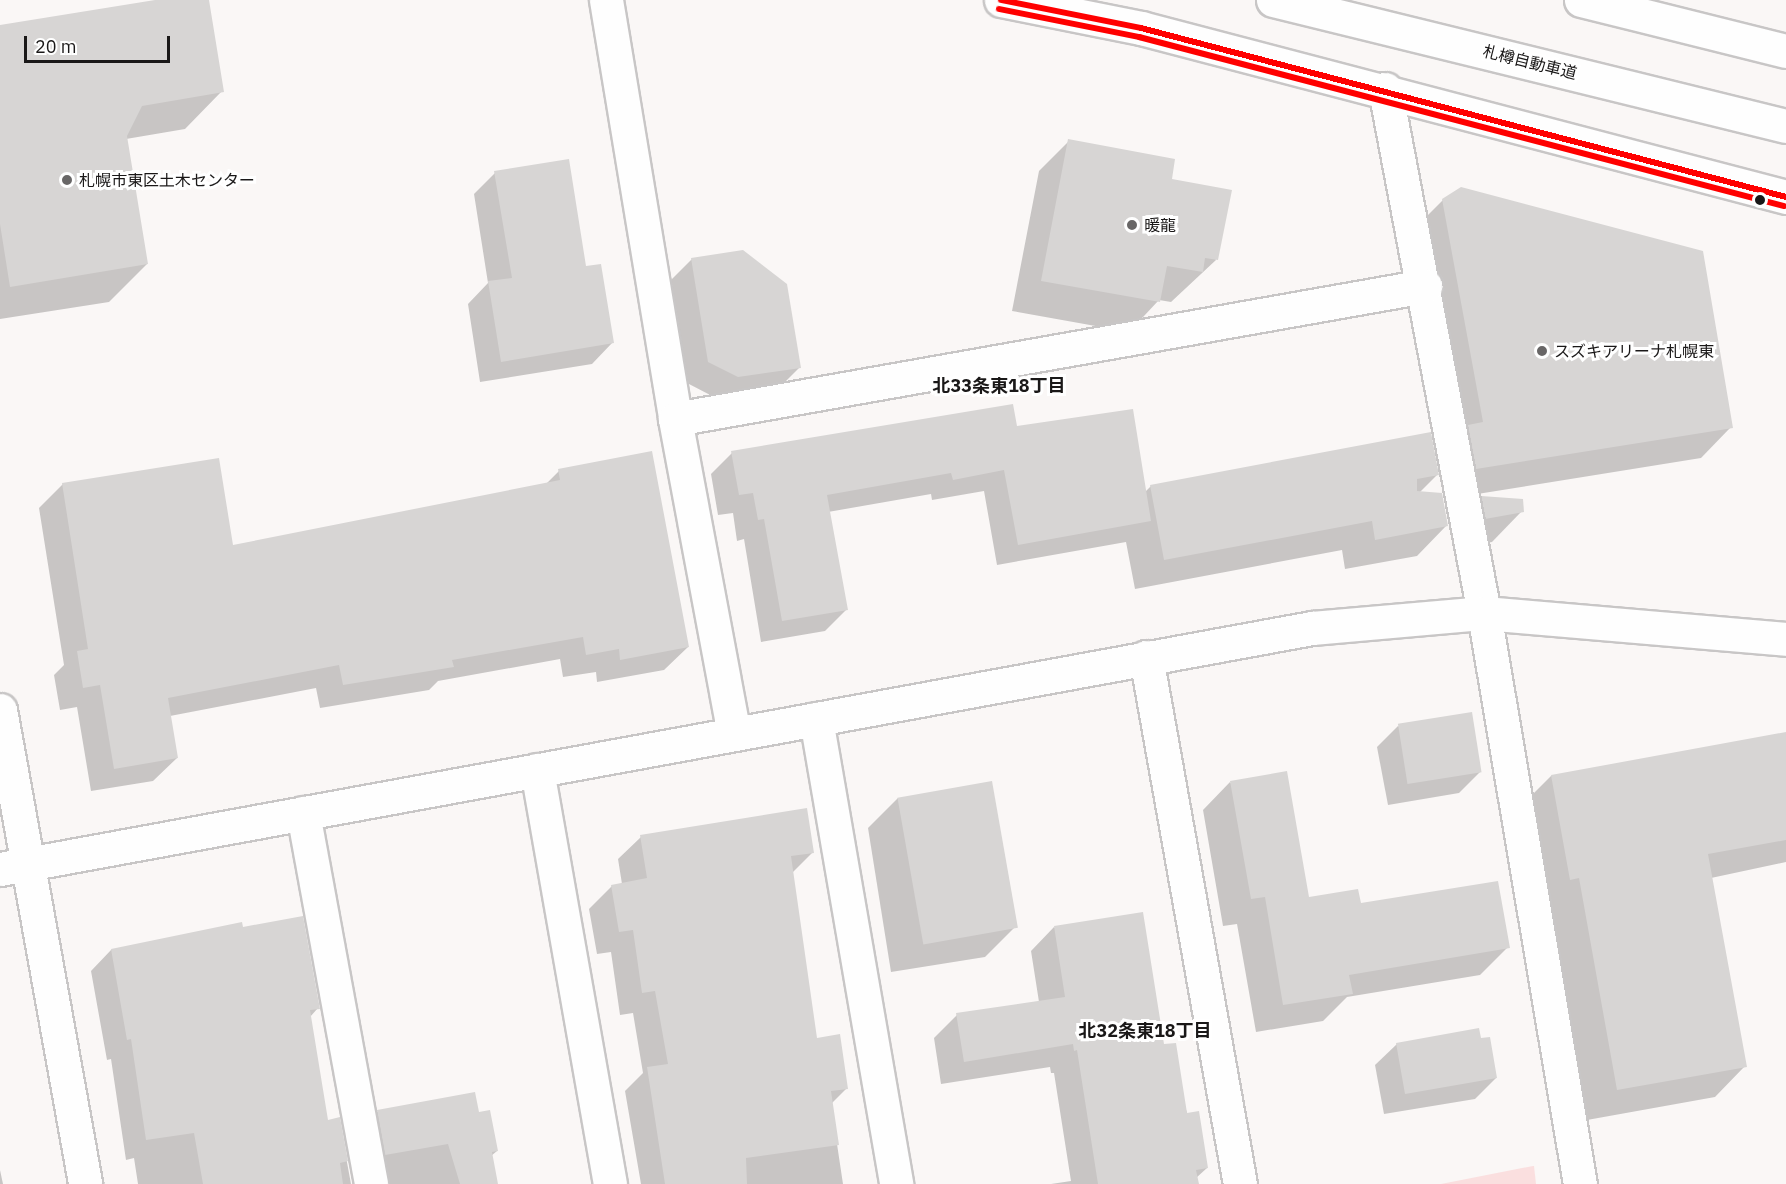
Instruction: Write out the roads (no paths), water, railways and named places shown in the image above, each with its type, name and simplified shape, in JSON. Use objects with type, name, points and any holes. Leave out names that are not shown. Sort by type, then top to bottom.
[{"type":"main road","points":[[606,0],[675,419],[734,733]]},
{"type":"main road","points":[[1001,0],[1141,28],[1385,90],[1786,197]]},
{"type":"main road","name":"札樽自動車道","points":[[1273,0],[1786,126]]},
{"type":"main road","points":[[1581,0],[1786,51]]},
{"type":"main road","points":[[1385,90],[1425,286],[1484,613],[1580,1184]]},
{"type":"main road","points":[[675,419],[1425,286]]},
{"type":"main road","points":[[13,867],[1312,628],[1484,613],[1786,639]]},
{"type":"main road","points":[[1146,657],[1240,1184]]},
{"type":"main road","points":[[0,710],[13,867],[85,1184]]},
{"type":"main road","points":[[816,719],[896,1184]]},
{"type":"main road","points":[[537,770],[610,1184]]},
{"type":"main road","points":[[303,813],[370,1184]]},
{"type":"place","name":"札幌市東区土木センター","points":[[67,180]]},
{"type":"place","name":"暖龍","points":[[1132,225]]},
{"type":"place","name":"スズキアリーナ札幌東","points":[[1542,351]]},
{"type":"district","name":"北33条東18丁目","points":[[999,386]]},
{"type":"district","name":"北32条東18丁目","points":[[1145,1031]]}]
